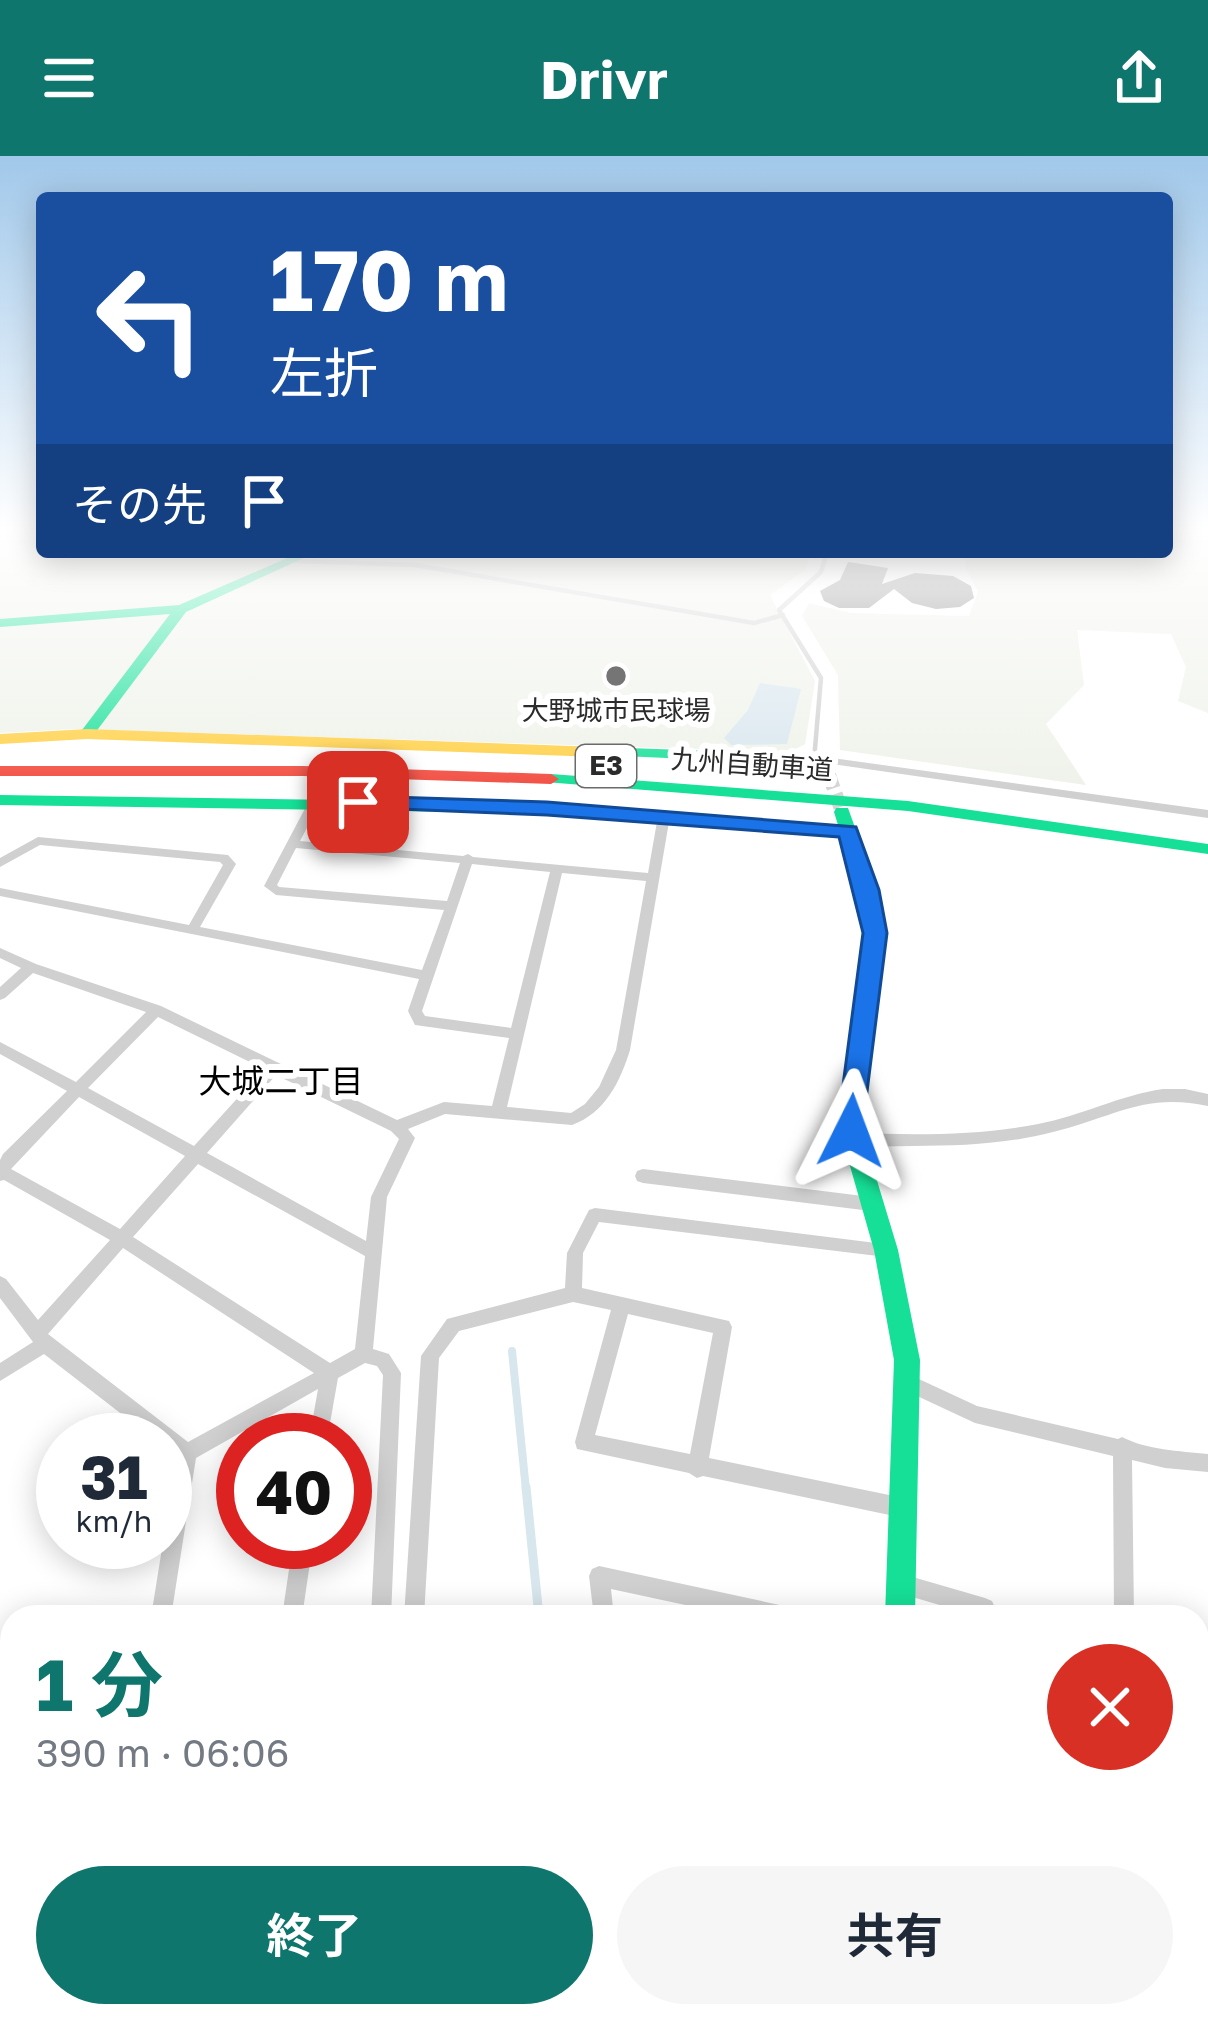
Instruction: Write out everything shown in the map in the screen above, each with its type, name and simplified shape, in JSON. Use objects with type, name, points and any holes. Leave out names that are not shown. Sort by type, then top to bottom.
[{"type":"main road","points":[[0,623],[99,615]]},
{"type":"main road","points":[[87,734],[176,615]]},
{"type":"main road","points":[[0,740],[87,734],[823,765]]},
{"type":"main road","name":"九州自動車道","points":[[0,757],[354,757],[597,765],[943,796],[1208,831]]},
{"type":"main road","name":"九州自動車道","points":[[0,771],[349,771],[662,785],[1008,817],[1208,848]]},
{"type":"main road","points":[[0,800],[315,801],[845,821],[868,890],[875,933],[850,1106],[853,1139],[886,1250],[908,1360],[899,1507],[899,1605]]},
{"type":"street","points":[[823,765],[1208,814]]},
{"type":"street","points":[[315,801],[270,886],[276,891],[452,906]]},
{"type":"street","points":[[396,1127],[444,1108],[572,1119],[585,1115],[616,1074],[664,816]]},
{"type":"street","points":[[0,863],[38,841],[224,858],[230,865],[192,930]]},
{"type":"street","points":[[292,844],[652,877]]},
{"type":"street","points":[[468,858],[416,1011],[420,1021],[518,1034]]},
{"type":"street","points":[[499,1113],[557,867]]},
{"type":"street","points":[[0,892],[429,976]]},
{"type":"street","points":[[0,953],[156,1010],[396,1127],[407,1138],[379,1197],[364,1354]]},
{"type":"street","points":[[0,995],[31,967]]},
{"type":"street","points":[[156,1010],[1,1173],[124,1240],[330,1372]]},
{"type":"street","points":[[0,1046],[374,1252]]},
{"type":"street","points":[[0,1373],[41,1339],[275,1066]]},
{"type":"street","points":[[853,1139],[1004,1136],[1047,1128],[1154,1091],[1208,1100]]},
{"type":"street","points":[[643,1176],[871,1204]]},
{"type":"street","points":[[573,1294],[575,1253],[595,1215],[886,1250]]},
{"type":"street","points":[[0,1284],[41,1339],[136,1413]]},
{"type":"street","points":[[415,1605],[430,1355],[453,1325],[573,1294],[722,1327],[697,1469]]},
{"type":"street","points":[[621,1306],[584,1442],[697,1469],[899,1507]]},
{"type":"street","points":[[192,1450],[364,1354],[383,1360],[392,1372],[382,1605]]},
{"type":"street","points":[[323,1413],[330,1372]]},
{"type":"street","points":[[906,1382],[975,1414],[1165,1459],[1208,1463]]},
{"type":"street","points":[[1122,1446],[1124,1605]]},
{"type":"street","points":[[163,1605],[169,1569]]},
{"type":"street","points":[[294,1605],[299,1569]]},
{"type":"street","points":[[603,1605],[599,1576],[733,1605]]},
{"type":"street","points":[[898,1583],[972,1605]]},
{"type":"lane","points":[[708,615],[754,623],[782,615]]},
{"type":"lane","points":[[783,615],[821,678],[823,765]]},
{"type":"shaded area","points":[[0,615],[781,615],[815,681],[805,744],[790,752],[74,729],[0,733]]},
{"type":"shaded area","points":[[802,615],[1208,615],[1208,713],[1178,701],[1186,667],[1171,634],[1077,630],[1084,685],[1046,724],[1086,785],[840,750],[838,675]]},
{"type":"shaded area","points":[[760,683],[801,689],[787,744],[731,745],[724,738],[748,710]]},
{"type":"waterway","points":[[512,1351],[526,1490]]},
{"type":"waterway","points":[[526,1487],[538,1605]]},
{"type":"tunnel","points":[[829,775],[842,812]]},
{"type":"traffic: fast","points":[[0,623],[99,615]]},
{"type":"traffic: fast","points":[[87,734],[176,615]]},
{"type":"traffic: fast","points":[[628,753],[825,760]]},
{"type":"traffic: fast","points":[[551,779],[908,806],[1208,849]]},
{"type":"traffic: fast","points":[[0,800],[531,808],[848,831]]},
{"type":"traffic: fast","points":[[842,812],[868,889],[875,933],[851,1131],[886,1250],[907,1360],[900,1605]]},
{"type":"traffic: slow","points":[[0,739],[87,734],[628,753]]},
{"type":"traffic: jam","points":[[0,771],[303,771],[551,779]]},
{"type":"place","name":"大野城市民球場","points":[[616,676]]},
{"type":"district","name":"大城二丁目","points":[[281,1081]]},
{"type":"route","points":[[358,802],[547,808],[848,831],[868,890],[875,933],[850,1106],[851,1131]]}]
